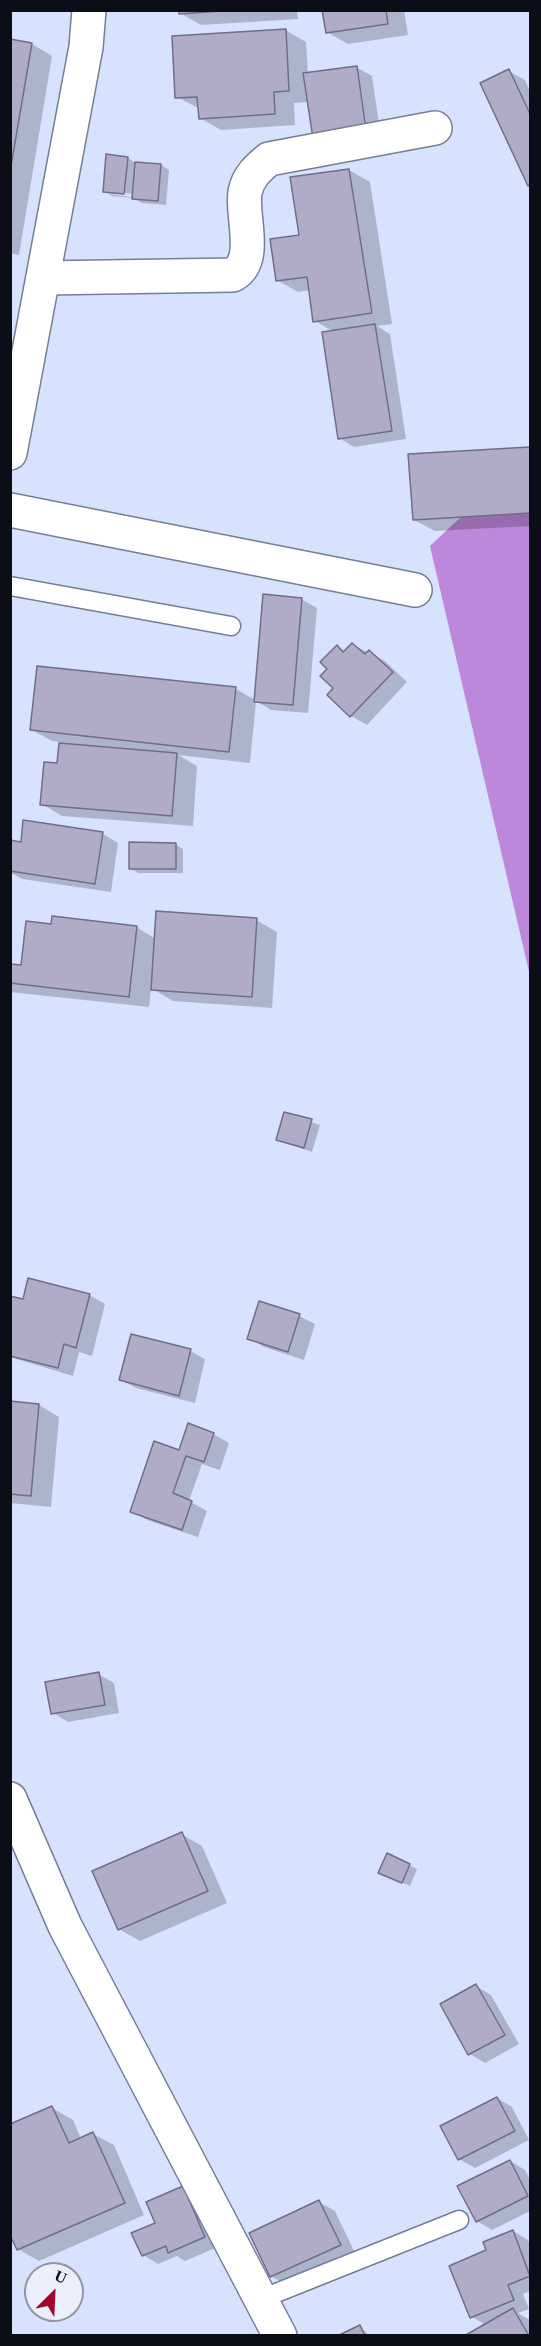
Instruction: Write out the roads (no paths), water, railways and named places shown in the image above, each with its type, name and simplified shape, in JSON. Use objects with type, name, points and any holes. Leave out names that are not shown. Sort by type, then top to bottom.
[{"type":"street","points":[[10,453],[87,47],[89,10]]},
{"type":"street","points":[[44,278],[233,275],[242,270],[246,259],[245,191],[254,171],[269,159],[435,128]]},
{"type":"street","points":[[10,510],[415,590]]},
{"type":"street","points":[[10,1799],[65,1926],[280,2336]]},
{"type":"lane","points":[[10,586],[231,626]]},
{"type":"lane","points":[[261,2299],[459,2220]]}]
